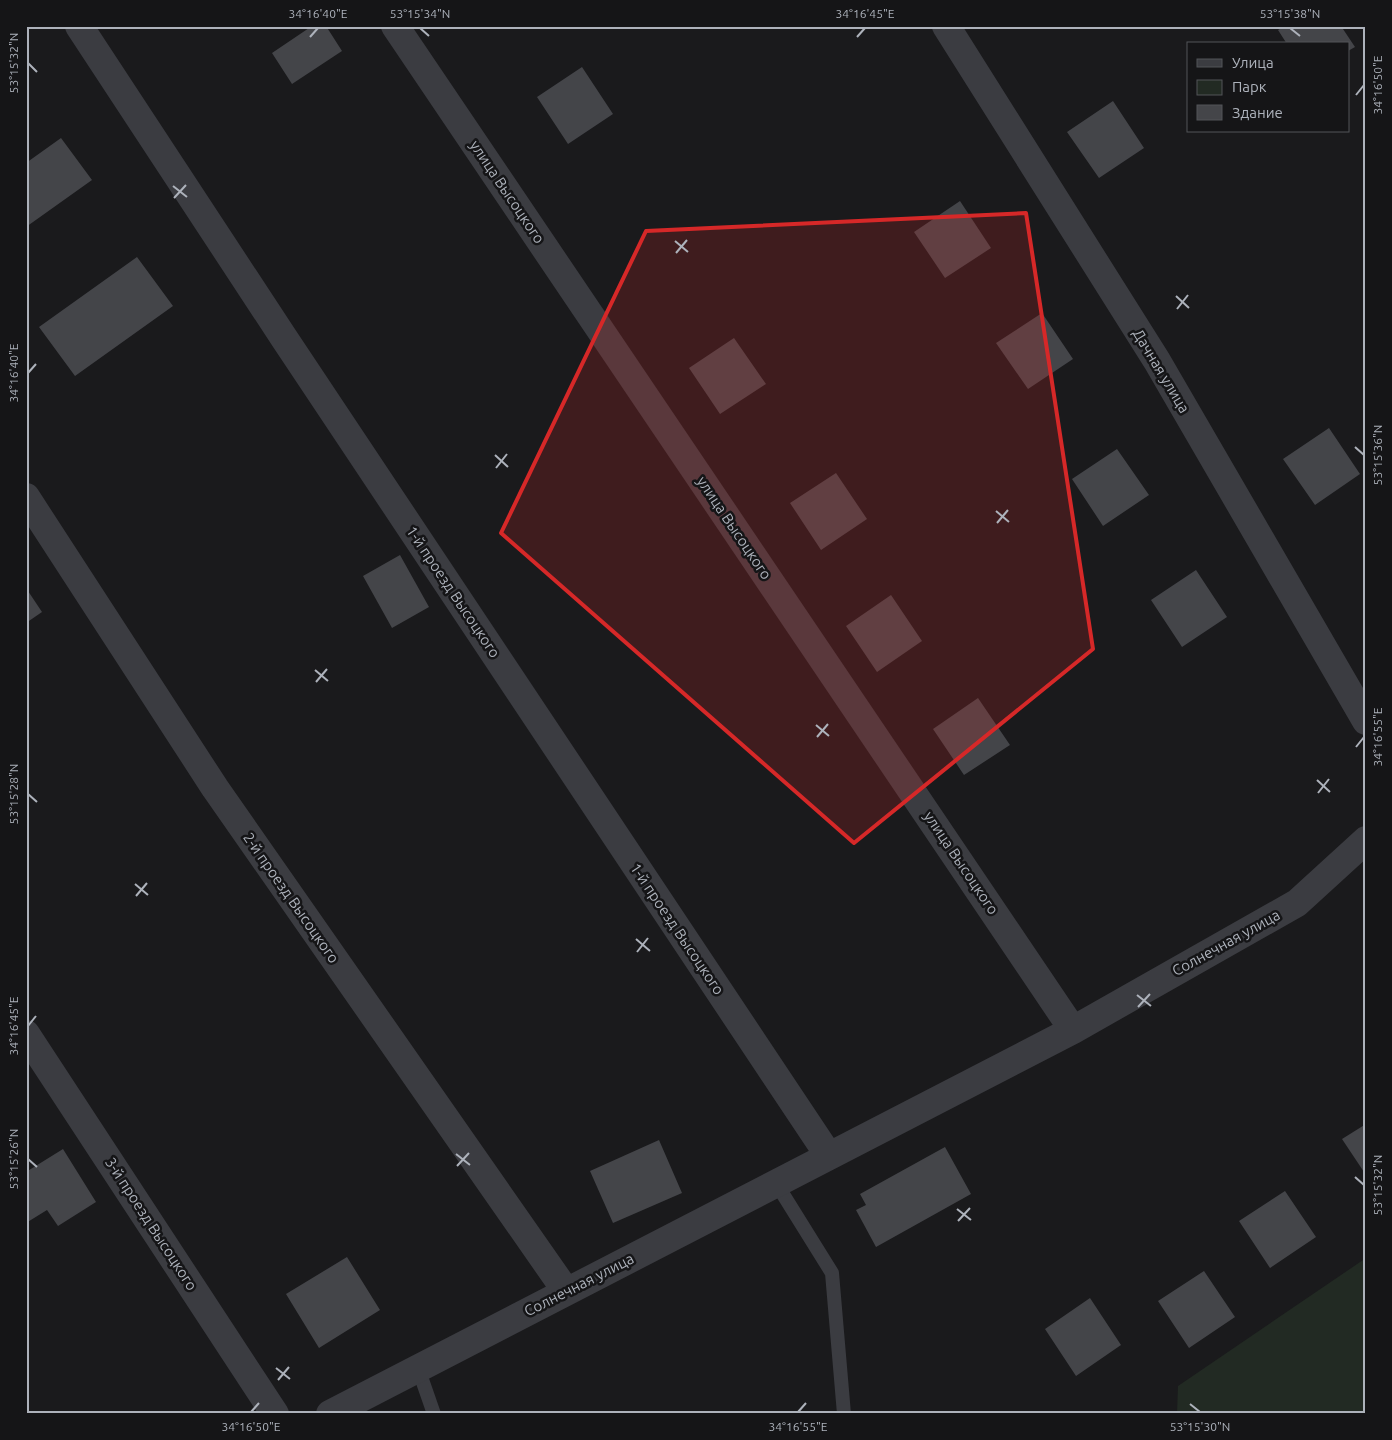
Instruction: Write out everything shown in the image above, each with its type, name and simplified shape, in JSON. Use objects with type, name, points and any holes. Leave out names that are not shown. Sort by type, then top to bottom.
[{"type":"street","name":"1-й проезд Высоцкого","points":[[79,26],[278,330],[829,1156]]},
{"type":"street","name":"улица Высоцкого","points":[[395,26],[1073,1030]]},
{"type":"street","name":"Дачная улица","points":[[946,26],[1157,362],[1366,721]]},
{"type":"street","name":"2-й проезд Высоцкого","points":[[26,497],[215,788],[566,1291]]},
{"type":"street","name":"Солнечная улица","points":[[330,1414],[1073,1030],[1297,903],[1366,840]]},
{"type":"street","name":"3-й проезд Высоцкого","points":[[26,1034],[275,1414]]},
{"type":"lane","points":[[776,1183],[832,1273],[844,1414]]},
{"type":"lane","points":[[418,1368],[434,1414]]},
{"type":"highlighted area","points":[[1026,213],[1093,649],[854,843],[501,533],[646,231]]},
{"type":"green space","points":[[1366,1258],[1366,1414],[1177,1414],[1178,1386]]},
{"type":"building","points":[[312,26],[326,26],[342,51],[292,84],[272,53]]},
{"type":"building","points":[[1285,26],[1341,26],[1355,47],[1350,50],[1350,42],[1286,42],[1278,30]]},
{"type":"building","points":[[582,67],[613,114],[568,144],[537,97]]},
{"type":"building","points":[[1113,101],[1144,148],[1099,178],[1067,132]]},
{"type":"building","points":[[61,138],[92,180],[26,227],[26,163]]},
{"type":"building","points":[[960,201],[991,248],[945,278],[914,232]]},
{"type":"building","points":[[137,257],[173,306],[75,376],[39,327]]},
{"type":"building","points":[[1042,313],[1073,359],[1028,389],[996,343]]},
{"type":"building","points":[[734,338],[766,384],[720,414],[689,368]]},
{"type":"building","points":[[1329,428],[1360,474],[1315,505],[1283,459]]},
{"type":"building","points":[[1117,449],[1149,495],[1103,526],[1072,479]]},
{"type":"building","points":[[836,473],[867,519],[821,550],[790,503]]},
{"type":"building","points":[[400,555],[429,607],[392,628],[363,576]]},
{"type":"building","points":[[1196,570],[1227,617],[1182,647],[1151,600]]},
{"type":"building","points":[[26,588],[42,612],[26,623]]},
{"type":"building","points":[[891,595],[922,641],[877,672],[846,626]]},
{"type":"building","points":[[978,698],[1010,745],[964,775],[933,729]]},
{"type":"building","points":[[1366,1124],[1366,1175],[1342,1139]]},
{"type":"building","points":[[659,1140],[682,1193],[613,1223],[590,1171]]},
{"type":"building","points":[[945,1147],[971,1194],[876,1247],[856,1210],[866,1205],[860,1194]]},
{"type":"building","points":[[63,1149],[96,1202],[58,1226],[47,1210],[26,1223],[26,1172]]},
{"type":"building","points":[[1285,1191],[1316,1237],[1270,1268],[1239,1221]]},
{"type":"building","points":[[347,1257],[380,1310],[319,1348],[286,1294]]},
{"type":"building","points":[[1204,1271],[1235,1317],[1189,1348],[1158,1301]]},
{"type":"building","points":[[1090,1298],[1121,1345],[1076,1376],[1045,1329]]}]
